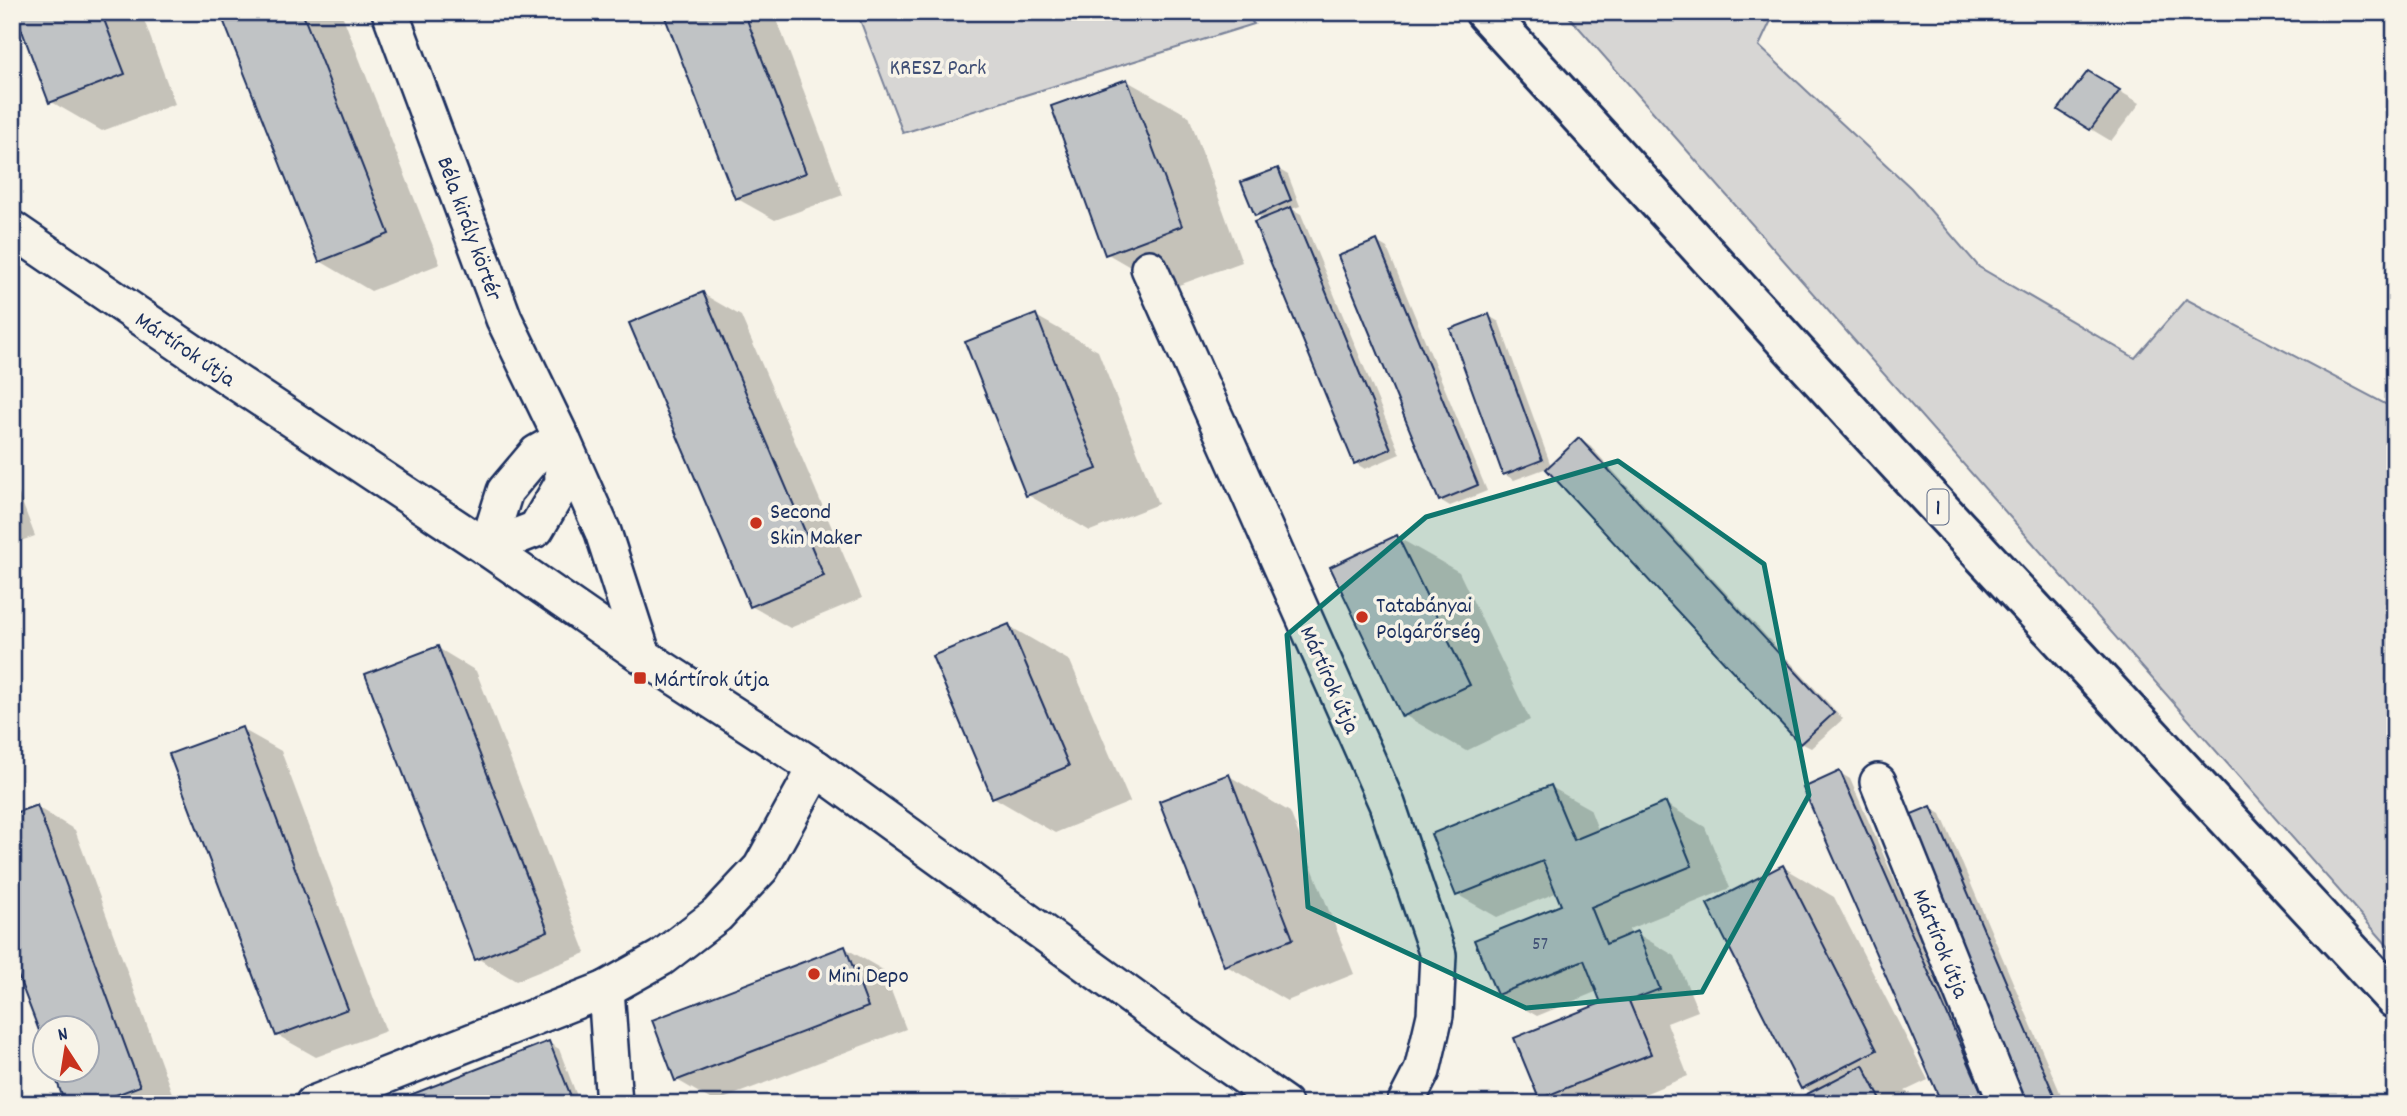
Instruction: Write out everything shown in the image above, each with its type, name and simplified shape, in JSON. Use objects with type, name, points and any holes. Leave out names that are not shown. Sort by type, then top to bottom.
[{"type":"main road","name":"1","points":[[1485,12],[1879,443],[2395,999]]},
{"type":"street","name":"Béla király körtér","points":[[390,12],[505,319],[603,532],[643,656]]},
{"type":"street","name":"Mártírok útja","points":[[12,229],[643,656],[816,768],[1284,1104]]},
{"type":"street","name":"Mártírok útja","points":[[1149,268],[1387,804],[1438,955],[1435,1015],[1422,1071],[1405,1104]]},
{"type":"street","name":"Béla király körtér","points":[[487,548],[536,529],[564,483],[562,439]]},
{"type":"street","points":[[487,548],[505,491],[537,453],[562,439]]},
{"type":"street","points":[[315,1103],[607,989],[661,958],[717,915],[761,868],[816,768]]},
{"type":"street","name":"Mártírok útja","points":[[1878,782],[2007,1104]]},
{"type":"street","points":[[607,989],[614,1104]]},
{"type":"highlighted area","points":[[1618,461],[1764,564],[1809,795],[1702,992],[1526,1008],[1308,907],[1287,635],[1426,517]]},
{"type":"green space","name":"KRESZ Park","points":[[857,12],[1244,12],[1254,24],[903,133]]},
{"type":"green space","points":[[1565,12],[1775,12],[1759,46],[1911,188],[1979,267],[2135,358],[2186,299],[2395,409],[2395,954]]},
{"type":"building","points":[[15,12],[101,12],[125,74],[49,103]]},
{"type":"building","points":[[220,12],[302,12],[389,234],[319,262]]},
{"type":"building","points":[[663,12],[744,12],[806,173],[735,199]]},
{"type":"building","points":[[2088,71],[2120,90],[2090,130],[2058,110]]},
{"type":"building","points":[[1127,79],[1182,226],[1105,255],[1051,106]]},
{"type":"building","points":[[1278,168],[1291,200],[1255,216],[1241,182]]},
{"type":"building","points":[[1291,207],[1391,449],[1354,464],[1254,222]]},
{"type":"building","points":[[1377,240],[1478,485],[1439,501],[1338,256]]},
{"type":"building","points":[[703,292],[824,576],[750,607],[629,323]]},
{"type":"building","points":[[1036,314],[1097,469],[1026,496],[965,342]]},
{"type":"building","points":[[1489,314],[1542,460],[1503,475],[1450,329]]},
{"type":"building","points":[[1579,438],[1834,713],[1800,744],[1546,469]]},
{"type":"building","points":[[1397,535],[1470,685],[1402,717],[1330,567]]},
{"type":"building","points":[[1009,624],[1069,766],[992,798],[932,656]]},
{"type":"building","points":[[438,646],[548,931],[475,960],[365,674]]},
{"type":"building","points":[[242,727],[348,1009],[276,1036],[169,754]]},
{"type":"building","points":[[1840,771],[1985,1100],[1977,1104],[1942,1104],[1803,788]]},
{"type":"building","points":[[1229,774],[1293,939],[1224,966],[1159,801]]},
{"type":"building","points":[[1551,785],[1574,840],[1666,802],[1692,866],[1591,907],[1606,944],[1637,931],[1660,989],[1629,1001],[1651,1054],[1539,1099],[1514,1038],[1601,1003],[1584,960],[1497,995],[1474,940],[1561,905],[1543,861],[1456,896],[1431,834]]},
{"type":"building","points":[[37,805],[140,1086],[92,1104],[65,1104],[58,1084],[102,1084],[102,1014],[33,1014],[12,960],[12,814]]},
{"type":"building","points":[[1931,806],[2058,1104],[2018,1104],[1897,820]]},
{"type":"building","points":[[1783,865],[1877,1050],[1801,1089],[1707,904]]},
{"type":"building","points":[[845,946],[868,1007],[675,1081],[652,1020]]},
{"type":"building","points":[[549,1041],[572,1099],[560,1104],[387,1104]]},
{"type":"building","points":[[1863,1065],[1883,1104],[1788,1104]]},
{"type":"place","name":"Second Skin Maker","points":[[756,523]]},
{"type":"place","name":"Tatabányai Polgárőrség","points":[[1362,617]]},
{"type":"place","name":"Mártírok útja","points":[[640,678]]},
{"type":"place","name":"Mini Depo","points":[[814,974]]}]
